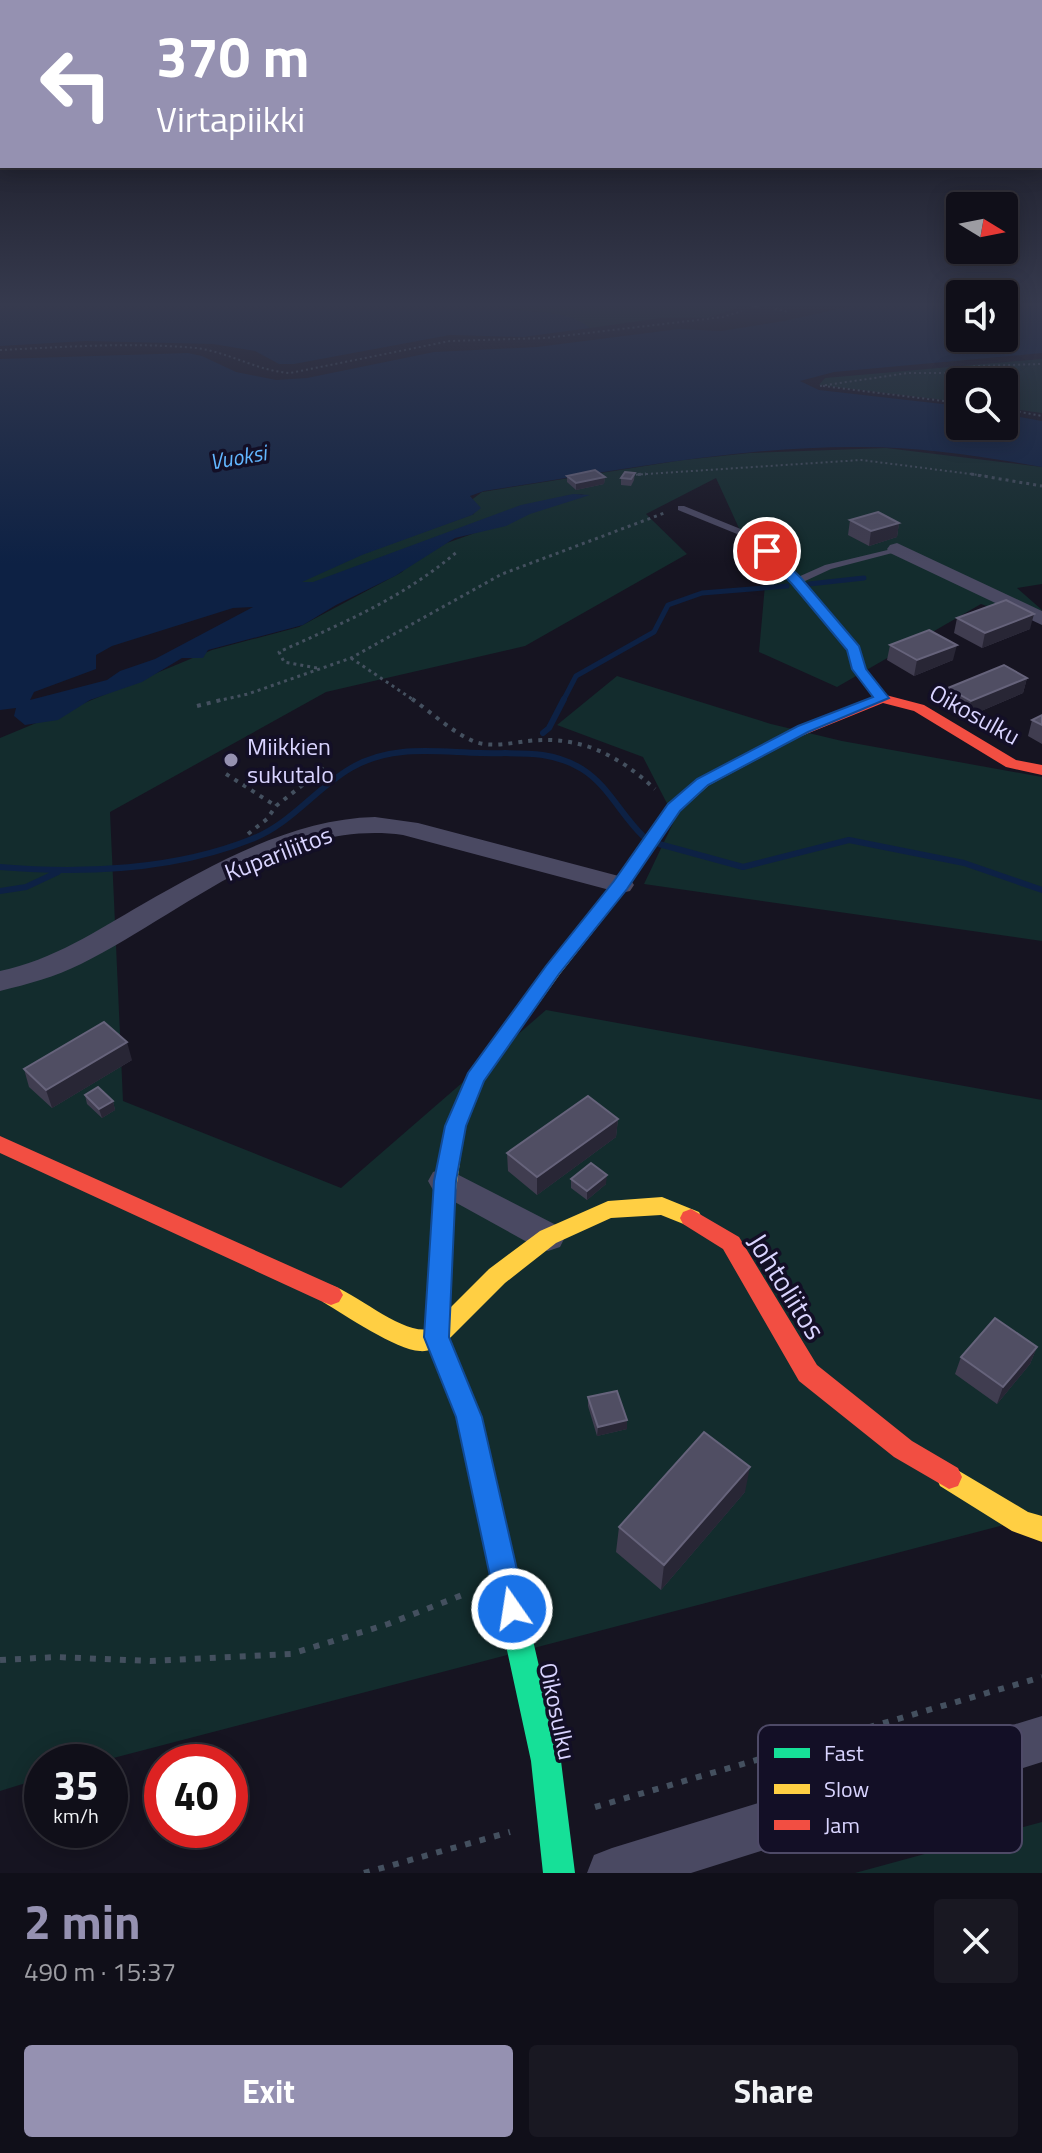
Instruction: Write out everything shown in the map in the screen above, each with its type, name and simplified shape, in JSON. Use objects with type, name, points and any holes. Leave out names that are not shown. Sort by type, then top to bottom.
[{"type":"street","points":[[897,549],[1042,619]]},
{"type":"street","name":"Oikosulku","points":[[559,1873],[546,1761],[469,1417],[436,1337],[445,1181],[455,1126],[475,1078],[553,970],[621,885],[674,808],[703,782],[803,729],[882,698],[919,708],[1011,764],[1042,770]]},
{"type":"street","name":"Kupariliitos","points":[[0,981],[18,978],[78,957],[173,898],[224,873],[285,846],[349,826],[378,825],[417,831],[621,885]]},
{"type":"street","points":[[0,1144],[353,1305],[392,1330],[420,1341],[436,1337]]},
{"type":"street","points":[[445,1181],[548,1237]]},
{"type":"street","name":"Johtoliitos","points":[[436,1337],[497,1276],[548,1237],[608,1210],[662,1206],[697,1221],[731,1243],[808,1373],[903,1449],[1021,1522],[1042,1529]]},
{"type":"street","points":[[1022,1745],[1042,1739]]},
{"type":"street","points":[[612,1873],[758,1828]]},
{"type":"lane","points":[[681,508],[745,534],[797,581],[854,649],[859,669],[882,698]]},
{"type":"lane","points":[[797,581],[828,567],[897,549]]},
{"type":"path","points":[[848,389],[946,401]]},
{"type":"path","points":[[1018,412],[1042,416]]},
{"type":"path","points":[[623,477],[655,471],[861,460],[1042,486]]},
{"type":"path","points":[[197,706],[248,694],[351,658],[502,574],[681,508]]},
{"type":"path","points":[[320,669],[284,662],[279,652],[377,608],[423,581],[458,551]]},
{"type":"path","points":[[351,658],[473,741],[487,745],[549,739],[587,744],[619,757],[674,808]]},
{"type":"path","points":[[245,840],[276,806],[324,768]]},
{"type":"path","points":[[226,774],[276,806]]},
{"type":"path","points":[[0,1660],[57,1657],[150,1661],[291,1654],[388,1624],[505,1579]]},
{"type":"path","points":[[877,1725],[1042,1677]]},
{"type":"path","points":[[364,1873],[758,1760]]},
{"type":"green space","points":[[856,389],[946,389],[946,400]]},
{"type":"green space","points":[[1018,389],[1042,389],[1042,413],[1018,410]]},
{"type":"green space","points":[[886,448],[1042,467],[1042,584],[1017,588],[1042,610],[1026,620],[981,604],[837,687],[759,652],[765,585],[716,478],[646,514],[687,554],[525,646],[326,692],[110,812],[123,1101],[341,1188],[546,1010],[1042,1100],[1042,1515],[167,1744],[144,1744],[144,1750],[128,1754],[128,1744],[24,1744],[24,1784],[0,1791],[0,738],[212,650],[299,627],[402,572],[430,549],[584,494],[565,496],[298,591],[285,589],[331,565],[474,514],[470,501],[482,492],[683,460],[750,453]]},
{"type":"green space","points":[[617,676],[771,724],[842,741],[1042,777],[1042,941],[644,884],[675,819],[643,757],[557,725]]},
{"type":"green space","points":[[1042,1822],[1042,1873],[855,1873],[928,1853],[1022,1853],[1022,1827]]},
{"type":"water","name":"Vuoksi","points":[[0,389],[818,389],[946,404],[946,440],[1018,440],[1018,417],[1042,421],[1042,467],[925,450],[808,448],[668,462],[484,491],[470,496],[481,508],[472,515],[362,555],[302,582],[313,582],[521,505],[573,494],[590,495],[530,514],[506,526],[455,538],[395,576],[303,625],[208,650],[203,658],[182,658],[142,682],[90,700],[58,720],[25,725],[14,716],[16,708],[0,710]],"holes":[[[253,607],[155,659],[120,671],[107,680],[30,700],[34,692],[96,669],[96,655],[112,646],[233,608]]]},
{"type":"building","points":[[595,470],[605,477],[576,483],[567,476]]},
{"type":"building","points":[[625,472],[635,473],[631,479],[621,478]]},
{"type":"building","points":[[878,512],[899,523],[871,531],[850,520]]},
{"type":"building","points":[[1006,600],[1034,614],[985,633],[957,618]]},
{"type":"building","points":[[929,630],[957,645],[917,660],[890,645]]},
{"type":"building","points":[[1004,665],[1027,678],[971,701],[948,688]]},
{"type":"building","points":[[1042,715],[1042,725],[1032,720]]},
{"type":"building","points":[[104,1022],[127,1042],[46,1090],[24,1069]]},
{"type":"building","points":[[98,1087],[113,1101],[99,1109],[85,1095]]},
{"type":"building","points":[[588,1096],[618,1119],[537,1177],[507,1153]]},
{"type":"building","points":[[591,1163],[607,1175],[587,1191],[571,1179]]},
{"type":"building","points":[[995,1318],[1037,1347],[1003,1387],[961,1357]]},
{"type":"building","points":[[617,1391],[627,1420],[598,1427],[588,1397]]},
{"type":"building","points":[[704,1432],[750,1467],[664,1565],[619,1527]]},
{"type":"waterway","points":[[809,584],[864,578]]},
{"type":"waterway","points":[[563,701],[576,676],[654,632],[668,605],[702,593],[787,586]]},
{"type":"waterway","points":[[543,733],[549,728],[564,699]]},
{"type":"waterway","points":[[0,867],[63,870],[128,867],[222,849],[252,839],[279,825],[351,768],[382,755],[414,751],[533,754],[558,758],[582,769],[599,783],[643,836]]},
{"type":"waterway","points":[[659,844],[743,867],[849,840],[964,863],[1042,890]]},
{"type":"waterway","points":[[0,891],[26,887],[58,872]]},
{"type":"traffic: fast","points":[[489,1507],[546,1761],[559,1873]]},
{"type":"traffic: slow","points":[[444,1197],[455,1126],[475,1078],[553,970],[621,885],[674,808],[703,782],[794,734]]},
{"type":"traffic: slow","points":[[331,1295],[392,1330],[420,1341],[436,1337],[497,1276],[548,1237],[608,1210],[662,1206],[691,1218]]},
{"type":"traffic: slow","points":[[949,1477],[1021,1522],[1042,1529]]},
{"type":"traffic: jam","points":[[794,734],[882,698],[919,708],[1011,764],[1042,770]]},
{"type":"traffic: jam","points":[[0,1144],[331,1295]]},
{"type":"traffic: jam","points":[[444,1197],[436,1337],[469,1417],[489,1507]]},
{"type":"traffic: jam","points":[[691,1218],[731,1243],[808,1373],[903,1449],[949,1477]]},
{"type":"place","name":"Miikkien sukutalo","points":[[231,760]]},
{"type":"route","points":[[512,1609],[469,1417],[436,1337],[445,1181],[455,1126],[475,1078],[553,970],[621,885],[674,808],[703,782],[803,729],[882,698],[859,669],[854,649],[797,581],[767,551]]}]
